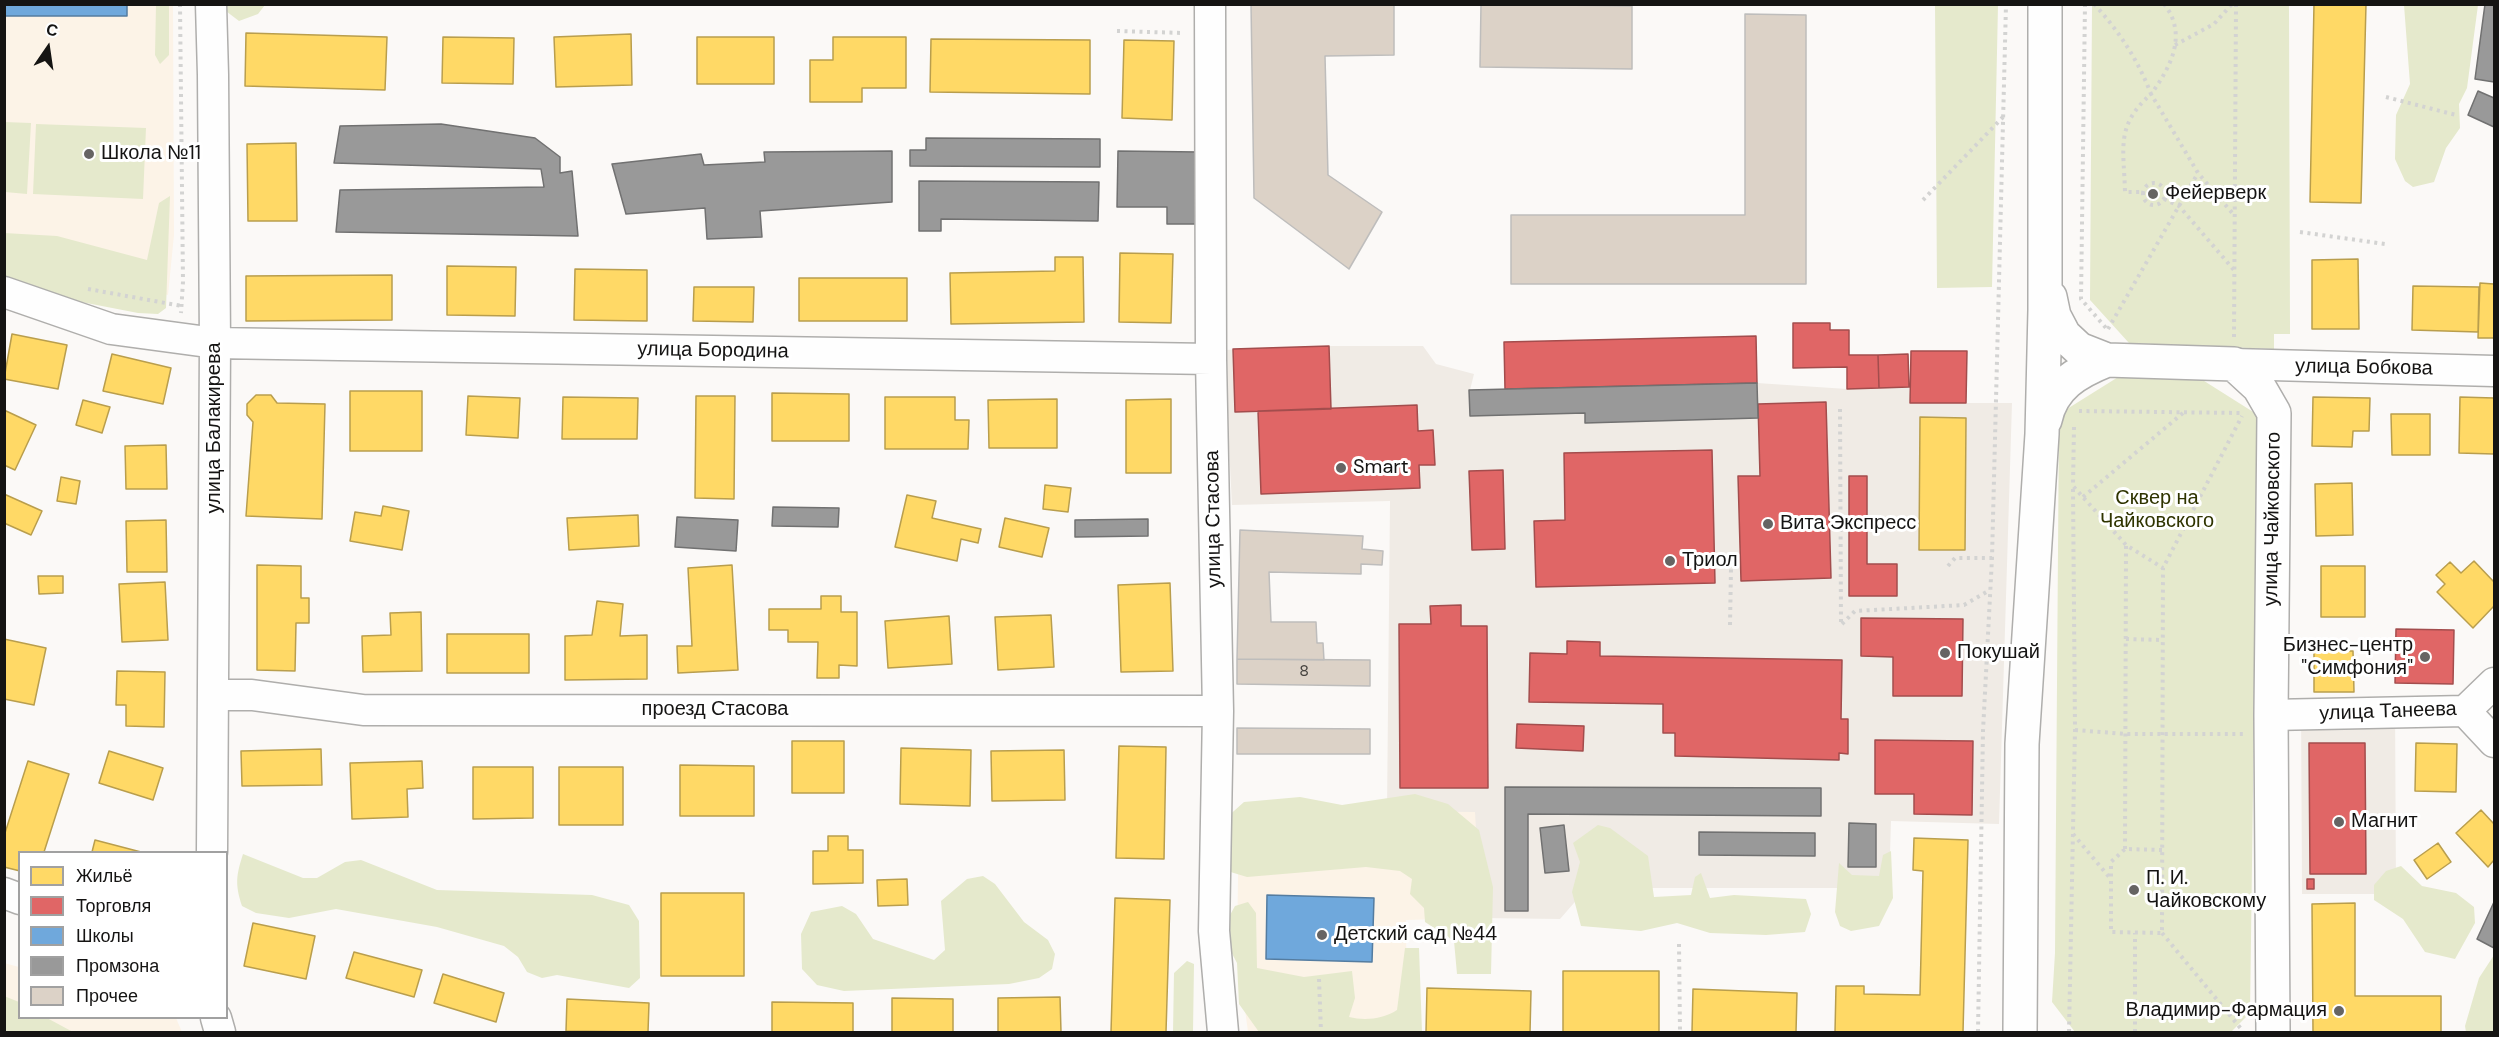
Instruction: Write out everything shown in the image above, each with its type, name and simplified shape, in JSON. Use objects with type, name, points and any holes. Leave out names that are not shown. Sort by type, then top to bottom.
[{"type":"main road","points":[[2020,1032],[2022,744],[2042,434],[2046,280],[2045,4]]},
{"type":"main road","points":[[2046,280],[2054,316],[2064,335],[2079,349],[2107,345],[2234,364]]},
{"type":"main road","points":[[2042,434],[2046,413],[2055,393],[2107,345]]},
{"type":"main road","name":"улица Чайковского","points":[[2234,364],[2259,387],[2274,413],[2272,901],[2258,1031]]},
{"type":"street","name":"улица Балакирева","points":[[211,4],[215,343],[212,851]]},
{"type":"street","name":"улица Стасова","points":[[1210,4],[1211,359],[1218,711],[1214,931],[1223,1032]]},
{"type":"street","name":"улица Бородина","points":[[4,292],[111,329],[215,343],[1211,359]]},
{"type":"street","name":"улица Бобкова","points":[[2234,364],[2494,371]]},
{"type":"street","name":"улица Танеева","points":[[2271,725],[2465,711],[2494,683]]},
{"type":"street","name":"проезд Стасова","points":[[213,695],[252,695],[363,710],[1218,711]]},
{"type":"street","points":[[2465,711],[2494,742]]},
{"type":"path","points":[[180,4],[182,306],[180,339]]},
{"type":"path","points":[[1978,1032],[1983,731],[1991,590],[2006,4]]},
{"type":"path","points":[[2085,4],[2081,299],[2107,345]]},
{"type":"path","points":[[2094,4],[2107,18],[2139,65],[2151,94],[2198,173],[2234,215]]},
{"type":"path","points":[[2142,192],[2125,192],[2124,130],[2137,106],[2151,94],[2167,72],[2175,45],[2174,16],[2164,4]]},
{"type":"path","points":[[2175,45],[2214,24],[2234,4]]},
{"type":"path","points":[[2234,4],[2234,364]]},
{"type":"path","points":[[1117,31],[1210,34]]},
{"type":"path","points":[[2386,97],[2456,115]]},
{"type":"path","points":[[1923,200],[2003,117]]},
{"type":"path","points":[[2107,345],[2198,173]]},
{"type":"path","points":[[2156,183],[2164,189],[2164,199],[2158,205],[2150,205],[2144,200],[2142,192],[2146,185],[2156,183]]},
{"type":"path","points":[[2164,199],[2179,206],[2234,270]]},
{"type":"path","points":[[2300,232],[2385,244]]},
{"type":"path","points":[[79,288],[182,306]]},
{"type":"path","points":[[2077,402],[2075,411],[2244,413],[2163,568],[2162,933],[2258,1031]]},
{"type":"path","points":[[1840,409],[1841,624],[1855,611],[1964,605],[1991,590]]},
{"type":"path","points":[[2083,497],[2184,412]]},
{"type":"path","points":[[2069,1032],[2074,730],[2074,422]]},
{"type":"path","points":[[2073,486],[2126,545],[2163,568]]},
{"type":"path","points":[[2125,849],[2126,545]]},
{"type":"path","points":[[1948,566],[1955,558],[1992,558]]},
{"type":"path","points":[[1730,625],[1731,569]]},
{"type":"path","points":[[2126,639],[2163,640]]},
{"type":"path","points":[[2074,730],[2163,734],[2271,725]]},
{"type":"path","points":[[2073,834],[2111,879]]},
{"type":"path","points":[[2162,850],[2125,849],[2111,862],[2111,932],[2162,933]]},
{"type":"path","points":[[2162,901],[2272,901]]},
{"type":"path","points":[[2135,933],[2135,1032]]},
{"type":"path","points":[[1679,944],[1680,1032]]},
{"type":"path","points":[[1319,979],[1321,1032]]},
{"type":"shaded area","name":"Школа №11","points":[[5,5],[173,5],[174,235],[168,295],[16,264],[5,256]]},
{"type":"shaded area","points":[[1329,346],[1423,346],[1436,364],[1474,374],[1470,390],[1757,383],[1847,389],[1909,387],[1911,403],[2012,403],[1999,824],[1891,821],[1889,888],[1587,888],[1560,919],[1481,918],[1387,811],[1390,501],[1232,505],[1224,350]]},
{"type":"shaded area","points":[[2301,702],[2395,702],[2396,894],[2302,894]]},
{"type":"shaded area","name":"Детский сад №44","points":[[1239,810],[1475,812],[1481,918],[1406,920],[1407,1032],[1248,1032],[1237,949]]},
{"type":"shaded area","points":[[4,963],[18,967],[18,1019],[176,1019],[182,1032],[5,1032]]},
{"type":"green space","points":[[156,5],[169,5],[169,55],[160,64],[155,55]]},
{"type":"green space","points":[[218,5],[265,5],[258,14],[239,21]]},
{"type":"green space","points":[[1935,5],[1998,5],[1992,287],[1937,288]]},
{"type":"green space","points":[[2092,5],[2289,5],[2290,334],[2274,334],[2274,349],[2129,343],[2090,300]]},
{"type":"green space","points":[[2404,5],[2478,5],[2467,88],[2459,104],[2460,128],[2446,148],[2434,182],[2413,187],[2405,181],[2395,159],[2396,115],[2410,84]]},
{"type":"green space","points":[[4,122],[31,123],[27,194],[5,192]]},
{"type":"green space","points":[[36,124],[146,128],[143,199],[33,194]]},
{"type":"green space","points":[[170,196],[166,308],[158,314],[138,313],[4,287],[4,233],[57,236],[147,260],[159,203]]},
{"type":"green space","name":"Сквер на Чайковского","points":[[2123,374],[2201,379],[2258,415],[2250,1013],[2231,1032],[2075,1032],[2052,1002],[2055,953],[2059,414]]},
{"type":"green space","points":[[1415,794],[1448,804],[1479,830],[1493,887],[1491,974],[1457,974],[1454,941],[1425,922],[1424,908],[1410,894],[1412,879],[1400,871],[1366,867],[1247,877],[1224,870],[1225,819],[1244,802],[1300,797],[1342,805]]},
{"type":"green space","points":[[1598,825],[1610,828],[1648,856],[1654,897],[1691,895],[1695,877],[1701,873],[1710,898],[1734,895],[1806,899],[1811,914],[1805,932],[1766,935],[1710,933],[1677,923],[1641,931],[1581,926],[1572,892],[1580,862],[1573,843]]},
{"type":"green space","points":[[1891,851],[1893,898],[1879,926],[1851,931],[1840,926],[1835,912],[1839,863],[1852,875],[1879,876],[1883,855]]},
{"type":"green space","points":[[243,854],[303,878],[317,878],[345,862],[361,860],[437,890],[592,895],[629,905],[639,921],[640,978],[629,988],[557,975],[542,978],[527,972],[518,957],[504,946],[437,927],[336,909],[289,918],[256,913],[242,906],[238,892],[238,874]]},
{"type":"green space","points":[[2401,866],[2422,886],[2456,893],[2474,907],[2475,923],[2455,959],[2425,952],[2403,919],[2374,900],[2374,885],[2386,871]]},
{"type":"green space","points":[[983,876],[995,884],[1024,922],[1048,940],[1055,954],[1052,969],[1039,978],[1009,984],[844,991],[817,985],[802,969],[801,934],[811,912],[842,906],[856,914],[873,939],[934,960],[945,950],[941,901],[967,879]]},
{"type":"green space","points":[[1248,902],[1256,913],[1257,968],[1304,977],[1352,971],[1355,998],[1349,1017],[1374,1018],[1397,1010],[1405,948],[1419,948],[1422,1032],[1259,1032],[1239,1004],[1237,963],[1225,940],[1225,924],[1235,906]]},
{"type":"green space","points":[[2494,955],[2494,1032],[2466,1032],[2465,1026],[2479,978]]},
{"type":"green space","points":[[1187,961],[1194,964],[1193,1032],[1173,1032],[1174,973]]},
{"type":"green space","points":[[4,996],[18,1002],[18,1019],[49,1019],[73,1032],[5,1032]]},
{"type":"building: Жильё","points":[[2314,4],[2366,4],[2361,203],[2310,202]]},
{"type":"building: Жильё","points":[[246,33],[387,37],[385,90],[245,86]]},
{"type":"building: Жильё","points":[[631,34],[632,85],[556,87],[554,37]]},
{"type":"building: Жильё","points":[[443,37],[514,38],[513,84],[442,83]]},
{"type":"building: Жильё","points":[[697,37],[774,37],[774,84],[697,84]]},
{"type":"building: Жильё","points":[[833,37],[906,37],[906,88],[862,88],[862,102],[810,102],[810,60],[833,60]]},
{"type":"building: Жильё","points":[[931,39],[1090,40],[1090,94],[930,92]]},
{"type":"building: Жильё","points":[[1124,40],[1174,41],[1172,120],[1122,118]]},
{"type":"building: Жильё","points":[[296,143],[297,221],[248,221],[247,144]]},
{"type":"building: Жильё","points":[[1120,253],[1173,254],[1171,323],[1119,322]]},
{"type":"building: Жильё","points":[[1055,257],[1083,257],[1084,322],[951,324],[950,273],[1055,271]]},
{"type":"building: Жильё","points":[[2358,259],[2359,329],[2312,329],[2312,260]]},
{"type":"building: Жильё","points":[[447,266],[516,267],[515,316],[447,315]]},
{"type":"building: Жильё","points":[[575,269],[647,270],[647,321],[574,320]]},
{"type":"building: Жильё","points":[[392,275],[392,320],[246,321],[246,276]]},
{"type":"building: Жильё","points":[[799,278],[907,278],[907,321],[799,321]]},
{"type":"building: Жильё","points":[[2480,283],[2494,284],[2494,338],[2478,338]]},
{"type":"building: Жильё","points":[[2413,286],[2479,287],[2478,332],[2412,330]]},
{"type":"building: Жильё","points":[[694,287],[754,287],[753,322],[693,321]]},
{"type":"building: Жильё","points":[[12,334],[67,345],[58,389],[4,379]]},
{"type":"building: Жильё","points":[[112,354],[171,368],[163,404],[103,391]]},
{"type":"building: Жильё","points":[[350,391],[422,391],[422,451],[350,451]]},
{"type":"building: Жильё","points":[[772,393],[849,394],[849,441],[772,441]]},
{"type":"building: Жильё","points":[[256,395],[271,395],[277,403],[325,404],[322,519],[246,516],[253,422],[247,415],[247,404]]},
{"type":"building: Жильё","points":[[468,396],[520,398],[518,438],[466,435]]},
{"type":"building: Жильё","points":[[696,396],[735,396],[734,499],[695,498]]},
{"type":"building: Жильё","points":[[563,397],[638,398],[637,439],[562,439]]},
{"type":"building: Жильё","points":[[885,397],[955,397],[955,420],[969,420],[968,449],[885,449]]},
{"type":"building: Жильё","points":[[2313,397],[2370,398],[2369,431],[2353,431],[2352,447],[2312,446]]},
{"type":"building: Жильё","points":[[2460,397],[2494,398],[2494,454],[2459,453]]},
{"type":"building: Жильё","points":[[1057,399],[1057,448],[989,448],[988,400]]},
{"type":"building: Жильё","points":[[1171,399],[1171,473],[1126,473],[1126,400]]},
{"type":"building: Жильё","points":[[83,400],[110,407],[102,433],[76,425]]},
{"type":"building: Жильё","points":[[4,410],[36,425],[15,470],[4,465]]},
{"type":"building: Жильё","points":[[2391,414],[2430,414],[2430,455],[2392,455]]},
{"type":"building: Жильё","points":[[1920,417],[1966,418],[1965,550],[1919,550]]},
{"type":"building: Жильё","points":[[166,445],[167,489],[126,489],[125,446]]},
{"type":"building: Жильё","points":[[61,477],[80,481],[76,504],[57,501]]},
{"type":"building: Жильё","points":[[2352,483],[2353,535],[2316,536],[2315,484]]},
{"type":"building: Жильё","points":[[1045,485],[1071,488],[1068,512],[1043,509]]},
{"type":"building: Жильё","points":[[4,494],[42,511],[31,535],[4,523]]},
{"type":"building: Жильё","points":[[907,495],[936,501],[932,518],[981,529],[978,543],[961,539],[957,561],[895,547]]},
{"type":"building: Жильё","points":[[383,506],[409,511],[402,550],[350,541],[355,512],[381,516]]},
{"type":"building: Жильё","points":[[638,515],[639,546],[569,550],[567,518]]},
{"type":"building: Жильё","points":[[1005,518],[1049,528],[1042,557],[999,547]]},
{"type":"building: Жильё","points":[[166,520],[167,572],[127,572],[126,521]]},
{"type":"building: Жильё","points":[[2474,561],[2494,582],[2494,606],[2473,628],[2437,592],[2445,584],[2436,575],[2450,562],[2461,573]]},
{"type":"building: Жильё","points":[[257,565],[301,566],[301,598],[309,598],[309,623],[296,623],[295,671],[257,670]]},
{"type":"building: Жильё","points":[[732,565],[738,670],[678,673],[677,646],[692,646],[688,568]]},
{"type":"building: Жильё","points":[[2321,566],[2365,566],[2365,617],[2321,617]]},
{"type":"building: Жильё","points":[[38,576],[63,576],[63,593],[39,594]]},
{"type":"building: Жильё","points":[[165,582],[168,640],[122,642],[119,584]]},
{"type":"building: Жильё","points":[[1170,583],[1173,671],[1121,672],[1118,585]]},
{"type":"building: Жильё","points":[[821,596],[841,596],[841,612],[857,612],[857,666],[839,665],[839,678],[817,678],[818,642],[788,642],[788,630],[769,630],[769,609],[821,609]]},
{"type":"building: Жильё","points":[[597,601],[623,604],[620,636],[647,635],[647,679],[565,680],[565,636],[592,635]]},
{"type":"building: Жильё","points":[[421,612],[422,671],[363,672],[362,636],[391,635],[390,613]]},
{"type":"building: Жильё","points":[[1051,615],[1054,667],[998,670],[995,617]]},
{"type":"building: Жильё","points":[[949,616],[952,664],[888,668],[885,621]]},
{"type":"building: Жильё","points":[[447,634],[529,634],[529,673],[447,673]]},
{"type":"building: Жильё","points":[[4,639],[46,648],[34,705],[4,699]]},
{"type":"building: Жильё","points":[[2314,651],[2353,651],[2354,692],[2314,692]]},
{"type":"building: Жильё","points":[[117,671],[165,672],[164,727],[126,726],[126,705],[116,705]]},
{"type":"building: Жильё","points":[[792,741],[844,741],[844,793],[792,793]]},
{"type":"building: Жильё","points":[[2416,743],[2457,744],[2456,792],[2415,791]]},
{"type":"building: Жильё","points":[[1119,746],[1166,747],[1164,859],[1116,858]]},
{"type":"building: Жильё","points":[[901,748],[971,750],[970,806],[900,804]]},
{"type":"building: Жильё","points":[[321,749],[322,785],[242,786],[241,751]]},
{"type":"building: Жильё","points":[[1064,750],[1065,800],[992,801],[991,751]]},
{"type":"building: Жильё","points":[[109,751],[163,768],[153,800],[99,783]]},
{"type":"building: Жильё","points":[[28,761],[69,774],[44,851],[18,851],[18,870],[4,867],[4,836]]},
{"type":"building: Жильё","points":[[422,761],[423,788],[407,789],[408,817],[352,819],[350,763]]},
{"type":"building: Жильё","points":[[680,765],[754,766],[754,816],[680,816]]},
{"type":"building: Жильё","points":[[473,767],[533,767],[533,818],[473,819]]},
{"type":"building: Жильё","points":[[559,767],[623,767],[623,825],[559,825]]},
{"type":"building: Жильё","points":[[2481,810],[2494,824],[2494,860],[2488,867],[2456,833]]},
{"type":"building: Жильё","points":[[828,836],[848,836],[848,850],[863,850],[863,883],[813,884],[813,851],[828,851]]},
{"type":"building: Жильё","points":[[1914,838],[1968,840],[1963,1032],[1835,1032],[1836,986],[1864,986],[1864,994],[1920,995],[1923,871],[1913,870]]},
{"type":"building: Жильё","points":[[95,840],[137,851],[92,851]]},
{"type":"building: Жильё","points":[[2438,843],[2451,862],[2427,879],[2414,860]]},
{"type":"building: Жильё","points":[[907,879],[908,905],[878,906],[877,880]]},
{"type":"building: Жильё","points":[[661,893],[744,893],[744,976],[661,976]]},
{"type":"building: Жильё","points":[[1115,898],[1170,900],[1166,1032],[1111,1032]]},
{"type":"building: Жильё","points":[[2355,903],[2355,996],[2441,996],[2441,1032],[2313,1032],[2312,904]]},
{"type":"building: Жильё","points":[[253,923],[315,936],[306,979],[244,966]]},
{"type":"building: Жильё","points":[[354,952],[422,970],[414,997],[346,978]]},
{"type":"building: Жильё","points":[[1563,971],[1659,971],[1659,1032],[1563,1032]]},
{"type":"building: Жильё","points":[[443,974],[504,993],[496,1022],[434,1003]]},
{"type":"building: Жильё","points":[[1427,988],[1531,991],[1530,1032],[1426,1032]]},
{"type":"building: Жильё","points":[[1693,989],[1797,993],[1796,1032],[1692,1032]]},
{"type":"building: Жильё","points":[[1060,997],[1061,1032],[998,1032],[998,998]]},
{"type":"building: Жильё","points":[[892,998],[953,999],[953,1032],[892,1032]]},
{"type":"building: Жильё","points":[[567,999],[649,1003],[648,1032],[566,1031]]},
{"type":"building: Жильё","points":[[772,1002],[853,1003],[853,1032],[772,1032]]},
{"type":"building: Торговля","points":[[1793,323],[1830,323],[1830,330],[1849,330],[1849,355],[1878,355],[1879,388],[1847,389],[1847,367],[1793,368]]},
{"type":"building: Торговля","points":[[1756,336],[1757,383],[1505,389],[1504,342]]},
{"type":"building: Торговля","points":[[1329,346],[1331,409],[1235,412],[1233,349]]},
{"type":"building: Торговля","points":[[1911,351],[1967,351],[1966,403],[1910,403]]},
{"type":"building: Торговля","points":[[1908,354],[1909,387],[1879,388],[1878,355]]},
{"type":"building: Торговля","points":[[1826,402],[1831,578],[1741,581],[1738,476],[1760,476],[1758,404]]},
{"type":"building: Торговля","points":[[1417,405],[1418,431],[1433,430],[1435,465],[1419,465],[1420,488],[1261,494],[1258,411]]},
{"type":"building: Торговля","points":[[1712,450],[1715,583],[1536,587],[1534,521],[1565,520],[1564,453]]},
{"type":"building: Торговля","points":[[1503,470],[1505,549],[1472,550],[1469,471]]},
{"type":"building: Торговля","points":[[1849,476],[1867,476],[1867,564],[1897,564],[1897,596],[1849,596]]},
{"type":"building: Торговля","points":[[1461,605],[1461,626],[1487,626],[1488,788],[1400,788],[1399,624],[1431,624],[1430,606]]},
{"type":"building: Торговля","points":[[1861,618],[1963,619],[1962,696],[1893,696],[1893,657],[1861,656]]},
{"type":"building: Торговля","name":"Бизнес-центр \"Симфония\"","points":[[2396,629],[2454,630],[2453,684],[2395,683]]},
{"type":"building: Торговля","points":[[1567,641],[1600,642],[1600,656],[1842,660],[1841,719],[1848,719],[1848,754],[1839,753],[1839,760],[1675,756],[1675,733],[1663,733],[1663,704],[1529,702],[1530,653],[1567,654]]},
{"type":"building: Торговля","points":[[1517,724],[1584,726],[1583,751],[1516,748]]},
{"type":"building: Торговля","points":[[1875,740],[1973,741],[1972,815],[1914,814],[1914,794],[1875,794]]},
{"type":"building: Торговля","points":[[2309,743],[2365,743],[2366,874],[2310,874]]},
{"type":"building: Торговля","points":[[2307,879],[2314,879],[2314,889],[2307,889]]},
{"type":"building: Школы","points":[[4,4],[127,4],[127,16],[5,16],[4,58]]},
{"type":"building: Школы","points":[[1267,895],[1374,898],[1372,962],[1266,959]]},
{"type":"building: Промзона","points":[[2485,4],[2494,4],[2494,82],[2475,79]]},
{"type":"building: Промзона","points":[[2478,91],[2494,98],[2494,127],[2468,115]]},
{"type":"building: Промзона","points":[[441,124],[535,138],[560,157],[560,173],[572,171],[578,236],[336,232],[340,190],[544,187],[541,169],[334,163],[340,126]]},
{"type":"building: Промзона","points":[[926,138],[1100,139],[1100,167],[910,166],[910,150],[926,150]]},
{"type":"building: Промзона","points":[[892,151],[892,202],[760,211],[762,237],[707,239],[705,208],[626,214],[612,164],[701,154],[704,165],[765,162],[764,152]]},
{"type":"building: Промзона","points":[[1118,151],[1199,152],[1198,224],[1167,224],[1167,207],[1117,207]]},
{"type":"building: Промзона","points":[[919,181],[1099,182],[1098,221],[941,219],[941,231],[919,231]]},
{"type":"building: Промзона","points":[[1757,383],[1758,418],[1585,423],[1585,413],[1470,416],[1469,390]]},
{"type":"building: Промзона","points":[[773,507],[839,508],[838,527],[772,526]]},
{"type":"building: Промзона","points":[[677,517],[738,520],[736,551],[675,547]]},
{"type":"building: Промзона","points":[[1148,519],[1148,536],[1075,537],[1075,520]]},
{"type":"building: Промзона","points":[[1505,787],[1821,788],[1821,816],[1528,814],[1528,911],[1505,911]]},
{"type":"building: Промзона","points":[[1849,823],[1876,824],[1876,867],[1848,867]]},
{"type":"building: Промзона","points":[[1564,825],[1569,871],[1545,873],[1540,828]]},
{"type":"building: Промзона","points":[[1699,832],[1815,833],[1815,856],[1699,855]]},
{"type":"building: Промзона","points":[[2494,902],[2494,948],[2477,939]]},
{"type":"building: Прочее","points":[[1251,4],[1394,4],[1394,55],[1325,56],[1328,175],[1382,212],[1349,269],[1254,198]]},
{"type":"building: Прочее","points":[[1481,4],[1632,6],[1632,69],[1480,67]]},
{"type":"building: Прочее","points":[[1745,14],[1806,15],[1806,284],[1511,284],[1511,215],[1745,215]]},
{"type":"building: Прочее","points":[[1240,530],[1363,536],[1362,549],[1383,551],[1382,565],[1361,564],[1361,574],[1269,572],[1271,622],[1316,622],[1317,643],[1323,643],[1324,660],[1237,659]]},
{"type":"building: Прочее","points":[[1237,659],[1370,660],[1370,686],[1237,684]]},
{"type":"building: Прочее","points":[[1237,728],[1370,729],[1370,754],[1237,754]]},
{"type":"place","name":"Школа №11","points":[[89,154]]},
{"type":"place","name":"Фейерверк","points":[[2153,194]]},
{"type":"place","name":"Smart","points":[[1341,468]]},
{"type":"place","name":"Вита Экспресс","points":[[1768,524]]},
{"type":"place","name":"Триол","points":[[1670,561]]},
{"type":"place","name":"Покушай","points":[[1945,653]]},
{"type":"place","name":"Бизнес-центр \"Симфония\"","points":[[2425,657]]},
{"type":"place","name":"Магнит","points":[[2339,822]]},
{"type":"place","name":"П. И. Чайковскому","points":[[2134,890]]},
{"type":"place","name":"Детский сад №44","points":[[1322,935]]},
{"type":"place","name":"Владимир-Фармация","points":[[2339,1011]]}]
